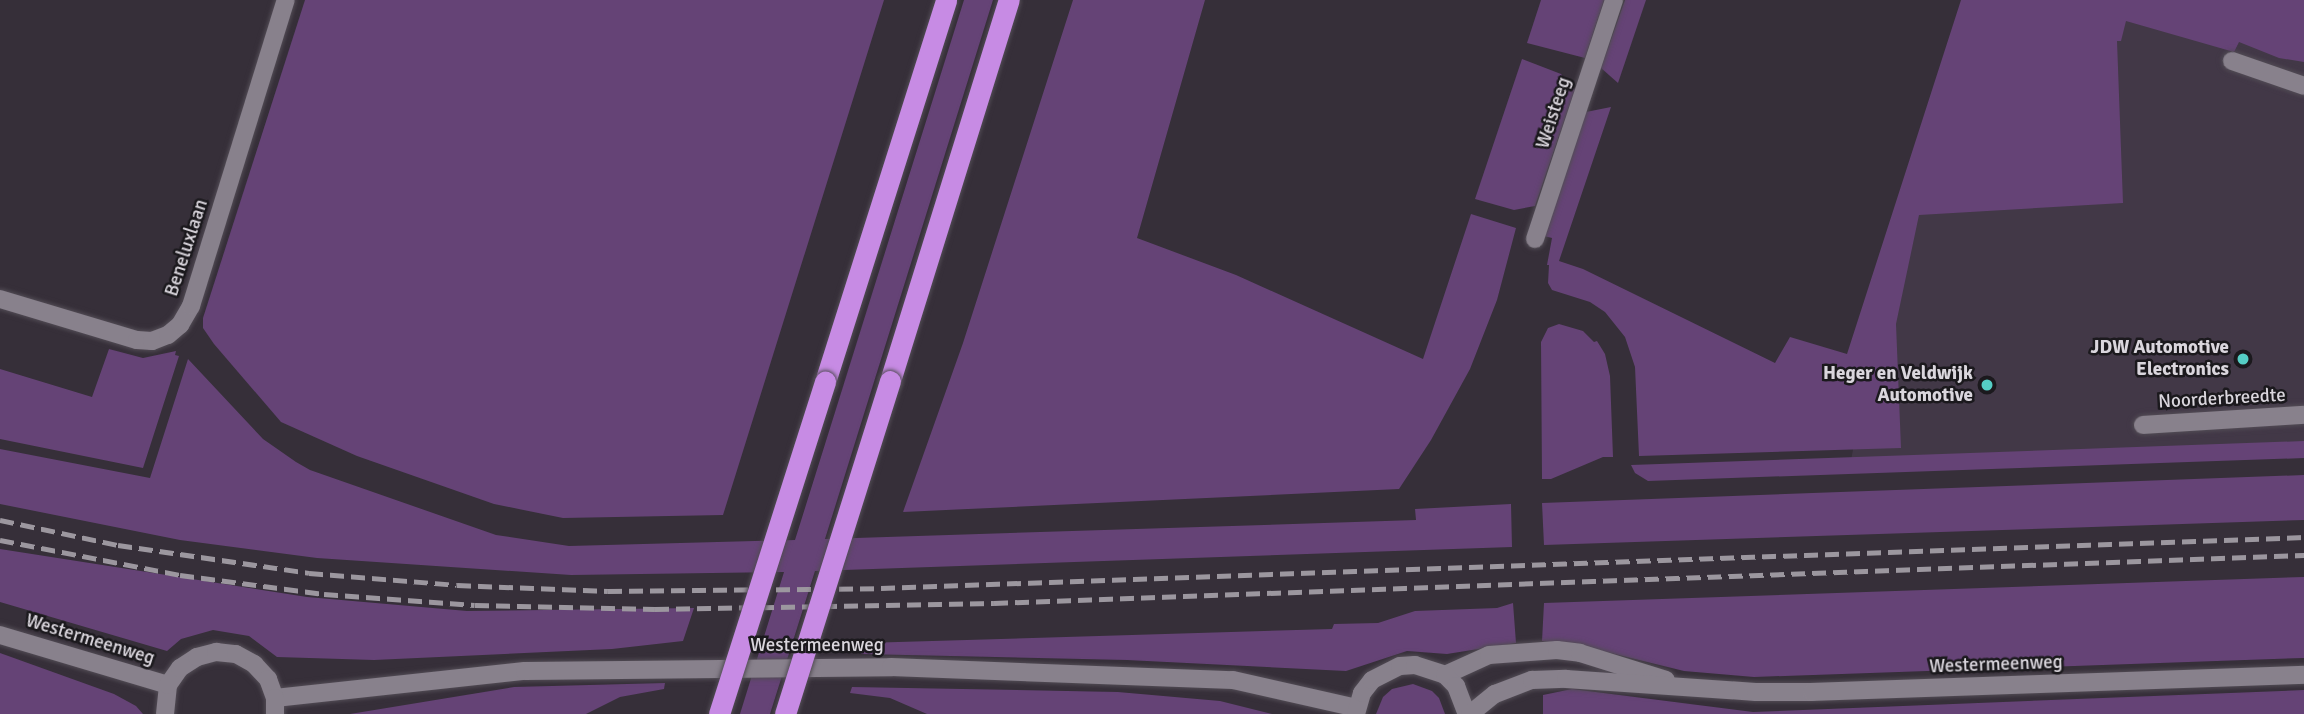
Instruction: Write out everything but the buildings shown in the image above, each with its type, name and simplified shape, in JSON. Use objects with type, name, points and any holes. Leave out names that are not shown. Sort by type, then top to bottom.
[{"type":"highway","points":[[719,714],[946,0]]},
{"type":"highway","points":[[785,714],[1009,0]]},
{"type":"street","name":"Beneluxlaan","points":[[0,299],[137,340],[152,341],[168,335],[180,325],[191,306],[286,0]]},
{"type":"street","name":"Weisteeg","points":[[1535,239],[1614,0]]},
{"type":"street","points":[[2232,61],[2304,86]]},
{"type":"street","name":"Noorderbreedte","points":[[2143,425],[2304,415]]},
{"type":"street","name":"Westermeenweg","points":[[0,635],[168,685]]},
{"type":"street","name":"Westermeenweg","points":[[1445,675],[1489,655],[1557,650],[1580,653],[1689,687]]},
{"type":"street","points":[[165,714],[168,685],[188,663],[216,652],[236,654],[254,664],[268,679],[275,706]]},
{"type":"street","points":[[1356,711],[1372,680],[1400,666],[1431,668],[1445,675],[1456,686],[1469,714]]},
{"type":"street","name":"Westermeenweg","points":[[275,706],[525,671],[891,667],[1233,680],[1356,711]]},
{"type":"street","name":"Westermeenweg","points":[[1469,714],[1494,694],[1532,680],[1587,680],[1812,692],[2304,675]]},
{"type":"shaded area","points":[[305,0],[884,0],[723,515],[563,518],[494,504],[357,456],[281,422],[214,344],[203,328],[203,318]]},
{"type":"shaded area","points":[[964,0],[993,0],[825,539],[1416,520],[1415,509],[1511,504],[1512,547],[815,571],[770,714],[740,714],[784,572],[571,575],[317,558],[180,540],[0,504],[0,449],[150,478],[188,359],[263,439],[310,470],[496,535],[569,546],[795,540]]},
{"type":"shaded area","points":[[1073,0],[1205,0],[1137,238],[1236,275],[1423,359],[1471,214],[1516,228],[1497,300],[1470,369],[1431,440],[1399,489],[903,512],[963,343]]},
{"type":"shaded area","points":[[1541,0],[1604,0],[1585,58],[1527,43]]},
{"type":"shaded area","points":[[1625,0],[1646,0],[1618,83],[1601,68]]},
{"type":"shaded area","points":[[1961,0],[2304,0],[2304,62],[2279,58],[2239,42],[2234,52],[2126,21],[2121,41],[2117,41],[2123,203],[1919,215],[1896,324],[1901,448],[1639,456],[1635,367],[1625,337],[1605,312],[1590,302],[1552,290],[1548,283],[1547,265],[1552,238],[1544,236],[1586,112],[1611,107],[1559,261],[1583,269],[1775,363],[1790,337],[1847,354]]},
{"type":"shaded area","points":[[1972,0],[2304,31],[2304,451],[1850,466],[1879,306]]},
{"type":"shaded area","points":[[1522,59],[1561,74],[1575,89],[1535,206],[1514,210],[1475,199]]},
{"type":"shaded area","points":[[1559,324],[1583,331],[1594,342],[1597,341],[1605,354],[1610,376],[1613,457],[1603,457],[1551,479],[1542,479],[1541,342],[1548,328]]},
{"type":"shaded area","points":[[109,349],[143,358],[176,351],[175,355],[179,356],[143,468],[0,439],[0,369],[92,397]]},
{"type":"shaded area","points":[[2304,441],[2304,458],[1648,481],[1635,473],[1631,465]]},
{"type":"shaded area","points":[[2304,475],[2304,520],[1544,545],[1542,503]]},
{"type":"shaded area","points":[[0,549],[307,597],[467,611],[694,608],[683,641],[612,649],[374,660],[277,657],[249,636],[213,630],[181,639],[167,651],[0,602]]},
{"type":"shaded area","points":[[2304,577],[2304,658],[1754,677],[1684,671],[1582,646],[1542,641],[1544,603]]},
{"type":"shaded area","points":[[1513,603],[1516,643],[1447,654],[1407,651],[1346,671],[1127,660],[861,654],[864,643],[1332,629],[1334,624],[1378,623],[1415,611],[1497,608]]},
{"type":"shaded area","points":[[0,653],[114,694],[136,706],[143,714],[0,714]]},
{"type":"shaded area","points":[[665,683],[664,689],[620,697],[586,714],[350,714],[514,687]]},
{"type":"shaded area","points":[[1413,684],[1432,691],[1439,698],[1445,714],[1376,714],[1383,697],[1392,689]]},
{"type":"shaded area","points":[[852,687],[1118,692],[1220,701],[1272,714],[927,714],[890,698],[850,693]]},
{"type":"shaded area","points":[[1572,689],[1753,712],[2304,690],[2304,714],[1543,714],[1543,695]]},
{"type":"railway","points":[[0,520],[118,545],[309,573],[457,585],[608,591],[881,588],[2304,537]]},
{"type":"railway","points":[[0,540],[180,575],[324,594],[475,605],[655,609],[994,603],[2304,555]]},
{"type":"place","name":"JDW Automotive Electronics","points":[[2243,359]]},
{"type":"place","name":"Heger en Veldwijk Automotive","points":[[1987,385]]}]
